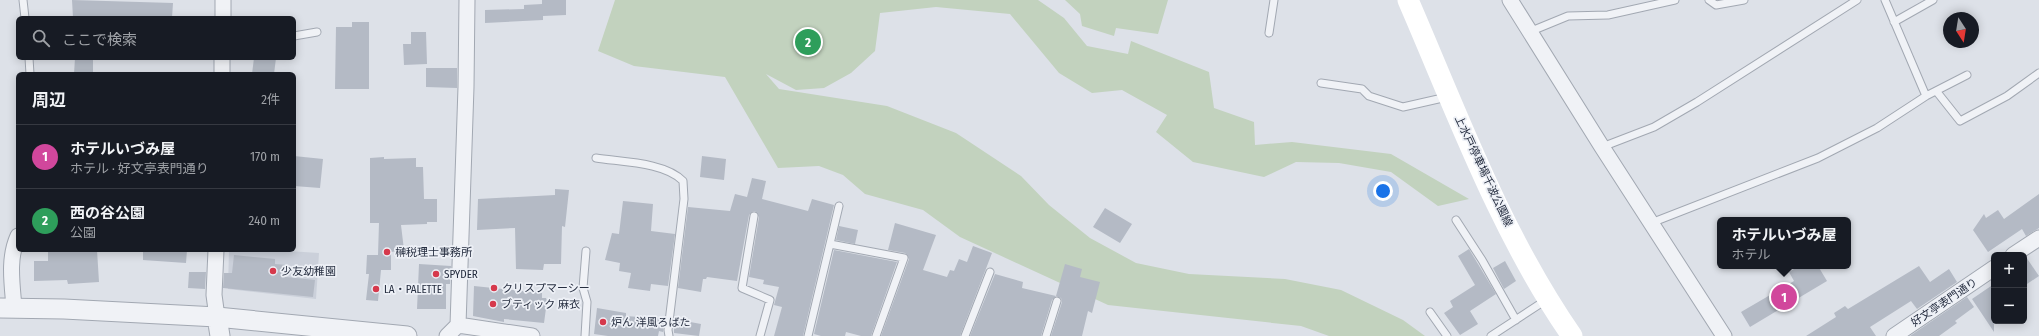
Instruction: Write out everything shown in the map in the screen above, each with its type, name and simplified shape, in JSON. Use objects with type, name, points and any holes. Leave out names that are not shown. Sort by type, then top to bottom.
[{"type":"main road","name":"上水戸停車場千波公園線","points":[[1408,0],[1488,184],[1521,251],[1572,336]]},
{"type":"street","points":[[223,0],[223,16]]},
{"type":"street","points":[[447,336],[458,325],[466,87],[467,0]]},
{"type":"street","points":[[1510,0],[1650,223],[1724,336]]},
{"type":"street","points":[[222,60],[222,72]]},
{"type":"street","points":[[2018,252],[2039,238]]},
{"type":"street","points":[[16,240],[12,254],[7,308],[217,318],[407,336]]},
{"type":"street","points":[[216,252],[214,295],[220,336]]},
{"type":"street","name":"好文亭表門通り","points":[[1894,336],[1991,270]]},
{"type":"street","points":[[458,325],[532,336]]},
{"type":"lane","points":[[23,0],[25,16]]},
{"type":"lane","points":[[1269,33],[1274,0]]},
{"type":"lane","points":[[1529,32],[1568,16],[1608,16],[1675,0]]},
{"type":"lane","points":[[1709,0],[1716,5],[1744,0]]},
{"type":"lane","points":[[1602,147],[1654,126],[1697,102],[1857,0]]},
{"type":"lane","points":[[1885,0],[1926,96]]},
{"type":"lane","points":[[1894,22],[1933,0]]},
{"type":"lane","points":[[296,36],[317,32]]},
{"type":"lane","points":[[29,60],[30,72]]},
{"type":"lane","points":[[1937,92],[1960,121],[2006,96],[2039,73]]},
{"type":"lane","points":[[1650,223],[1818,158],[1877,128],[1926,96],[1937,92],[1968,75]]},
{"type":"lane","points":[[1321,83],[1362,89],[1369,96],[1403,107],[1450,97]]},
{"type":"lane","points":[[596,158],[653,167],[675,173],[683,181],[684,199],[668,330],[669,336]]},
{"type":"lane","points":[[808,336],[839,206]]},
{"type":"lane","points":[[754,216],[742,288],[770,300],[760,336]]},
{"type":"lane","points":[[1456,220],[1516,320]]},
{"type":"lane","points":[[830,244],[904,258],[876,336]]},
{"type":"lane","points":[[585,336],[587,302],[583,288],[586,251]]},
{"type":"lane","points":[[965,336],[990,272]]},
{"type":"lane","points":[[1491,336],[1548,298]]},
{"type":"lane","points":[[1046,336],[1057,301]]},
{"type":"lane","points":[[1430,312],[1447,336]]},
{"type":"shaded area","name":"少友幼稚園","points":[[229,252],[296,252],[319,253],[316,299],[228,289]]},
{"type":"green space","points":[[615,0],[1038,0],[1064,18],[1087,46],[1128,54],[1131,41],[1209,72],[1214,108],[1254,122],[1255,145],[1292,142],[1391,154],[1469,199],[1438,206],[1391,172],[1339,163],[1296,162],[1264,177],[1193,162],[1156,132],[1167,115],[1122,90],[1092,93],[1059,73],[1010,14],[936,7],[880,13],[875,51],[851,73],[824,88],[796,90],[766,74],[779,89],[887,106],[956,133],[1021,176],[1049,205],[1090,238],[1136,263],[1189,274],[1285,279],[1341,290],[1403,320],[1425,336],[1329,336],[1301,326],[1108,305],[960,237],[923,210],[865,194],[843,175],[819,166],[778,168],[725,77],[634,66],[598,51]]},
{"type":"green space","points":[[1065,0],[1168,0],[1158,34],[1116,28],[1114,36],[1082,26],[1080,14]]},
{"type":"building","points":[[72,0],[173,3],[172,16],[73,16]]},
{"type":"building","points":[[542,0],[566,0],[566,15],[543,16],[543,20],[485,23],[485,10],[524,9],[524,5],[542,4]]},
{"type":"building","points":[[352,22],[369,22],[369,89],[335,89],[336,27],[352,27]]},
{"type":"building","points":[[411,32],[426,32],[427,64],[404,65],[403,44],[411,44]]},
{"type":"building","points":[[75,60],[93,60],[93,72],[74,72]]},
{"type":"building","points":[[254,60],[276,60],[274,72],[252,72]]},
{"type":"building","points":[[426,68],[457,68],[457,88],[426,87]]},
{"type":"building","points":[[296,156],[323,159],[320,188],[296,186]]},
{"type":"building","points":[[702,156],[726,159],[724,180],[700,177]]},
{"type":"building","points":[[384,157],[384,159],[416,158],[416,167],[423,167],[424,199],[437,199],[437,222],[401,225],[404,250],[391,252],[391,270],[381,270],[378,301],[366,300],[369,274],[366,274],[367,255],[378,255],[379,223],[370,223],[370,158]]},
{"type":"building","points":[[752,178],[766,181],[762,199],[808,211],[812,199],[834,205],[803,336],[774,336],[782,307],[774,305],[779,287],[763,284],[764,280],[749,277],[759,217],[755,211],[749,215],[737,281],[707,277],[706,279],[703,279],[701,292],[678,288],[688,207],[730,211],[735,194],[747,197]]},
{"type":"building","points":[[555,189],[569,190],[565,227],[562,226],[561,264],[544,264],[543,270],[516,269],[515,228],[477,230],[478,199],[555,195]]},
{"type":"building","points":[[2039,194],[2039,228],[2026,236],[2022,229],[1988,252],[1973,230],[1984,214],[1986,218],[1998,210],[2004,219]]},
{"type":"building","points":[[623,201],[653,204],[651,231],[675,234],[668,286],[651,284],[650,291],[628,288],[631,273],[619,271],[620,263],[605,260],[612,233],[619,234]]},
{"type":"building","points":[[1105,208],[1132,224],[1120,243],[1093,227]]},
{"type":"building","points":[[895,223],[936,235],[923,270],[947,277],[950,270],[954,271],[959,259],[967,262],[973,246],[992,253],[960,336],[881,336],[909,259],[905,253],[888,250]]},
{"type":"building","points":[[839,226],[858,230],[855,244],[836,240]]},
{"type":"building","points":[[1469,249],[1496,294],[1470,311],[1478,324],[1460,335],[1444,313],[1453,307],[1450,301],[1475,285],[1458,256]]},
{"type":"building","points":[[834,250],[897,262],[871,336],[861,336],[846,332],[845,336],[821,336],[814,334]]},
{"type":"building","points":[[48,252],[97,252],[99,282],[68,284],[67,280],[34,281],[34,261],[48,261]]},
{"type":"building","points":[[143,252],[187,252],[186,263],[143,260]]},
{"type":"building","name":"少友幼稚園","points":[[234,255],[275,259],[275,264],[287,265],[286,277],[315,280],[313,297],[223,288],[224,273],[232,273]]},
{"type":"building","points":[[2027,258],[2039,276],[2027,284]]},
{"type":"building","points":[[1505,261],[1516,281],[1504,289],[1493,268]]},
{"type":"building","points":[[419,264],[451,266],[450,284],[446,284],[446,309],[417,309]]},
{"type":"building","points":[[1065,264],[1082,269],[1080,277],[1100,282],[1092,313],[1088,311],[1082,336],[1051,336],[1062,302],[1061,298],[1056,296]]},
{"type":"building","points":[[1919,266],[1930,282],[1949,269],[1957,282],[1917,309],[1911,301],[1870,327],[1876,336],[1806,336],[1836,317],[1834,313],[1845,306],[1848,309]]},
{"type":"building","points":[[1794,269],[1820,269],[1827,281],[1750,327],[1741,312],[1794,281],[1789,272]]},
{"type":"building","points":[[189,272],[206,272],[205,289],[188,288]]},
{"type":"building","points":[[995,274],[1023,282],[1022,288],[1056,296],[1052,300],[1041,336],[970,336]]},
{"type":"building","points":[[474,286],[542,293],[542,298],[546,298],[547,301],[544,323],[504,319],[504,322],[473,316]]},
{"type":"building","points":[[1991,286],[1991,324],[1994,324],[1994,332],[1972,299]]},
{"type":"building","points":[[1967,297],[1974,307],[1955,321],[1957,323],[1939,336],[1910,336]]},
{"type":"building","points":[[597,308],[626,313],[626,316],[664,319],[663,332],[659,331],[658,336],[608,336],[594,334]]},
{"type":"building","points":[[674,319],[701,324],[699,336],[674,333]]},
{"type":"place","name":"西の谷公園","points":[[808,42]]},
{"type":"place","name":"榊税理士事務所","points":[[387,252]]},
{"type":"place","name":"少友幼稚園","points":[[273,271]]},
{"type":"place","name":"SPYDER","points":[[436,274]]},
{"type":"place","name":"クリスプマーシー","points":[[494,288]]},
{"type":"place","name":"LA・PALETTE","points":[[376,289]]},
{"type":"place","name":"ホテルいづみ屋","points":[[1784,297]]},
{"type":"place","name":"ブティック 麻衣","points":[[493,304]]},
{"type":"place","name":"炉ん 洋風ろばた","points":[[603,322]]}]
